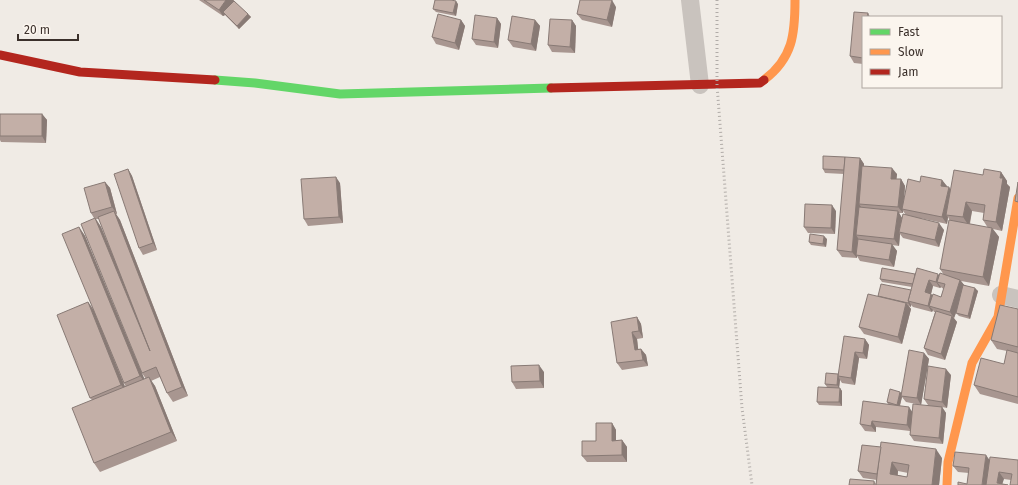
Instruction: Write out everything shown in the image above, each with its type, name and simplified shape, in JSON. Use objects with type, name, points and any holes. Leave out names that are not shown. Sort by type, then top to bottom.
[{"type":"street","points":[[690,0],[700,86]]},
{"type":"street","points":[[0,55],[80,72],[255,83],[340,94],[407,91],[700,86],[760,82],[774,73],[786,59],[795,32],[795,0]]},
{"type":"street","points":[[947,485],[948,462],[972,363],[1010,297],[1013,235],[1018,198]]},
{"type":"building","points":[[204,0],[226,0],[219,10]]},
{"type":"building","points":[[435,0],[456,1],[453,13],[433,9]]},
{"type":"building","points":[[580,0],[612,0],[607,20],[577,14]]},
{"type":"building","points":[[234,1],[248,14],[237,26],[223,12]]},
{"type":"building","points":[[854,12],[868,13],[867,16],[862,16],[862,58],[850,56]]},
{"type":"building","points":[[438,14],[461,20],[455,43],[432,37]]},
{"type":"building","points":[[475,15],[497,18],[494,42],[472,39]]},
{"type":"building","points":[[512,16],[535,20],[531,44],[508,40]]},
{"type":"building","points":[[550,19],[572,20],[570,47],[548,45]]},
{"type":"building","points":[[0,114],[42,114],[42,136],[0,136]]},
{"type":"building","points":[[823,156],[845,157],[844,170],[823,169]]},
{"type":"building","points":[[845,157],[860,158],[852,252],[837,250]]},
{"type":"building","points":[[862,166],[892,168],[891,179],[901,179],[898,207],[859,204]]},
{"type":"building","points":[[128,169],[153,243],[139,248],[114,174]]},
{"type":"building","points":[[984,169],[1001,172],[1000,178],[1003,178],[996,222],[983,220],[985,205],[966,202],[963,217],[946,215],[954,170],[983,175]]},
{"type":"building","points":[[921,176],[942,180],[941,186],[949,187],[942,217],[902,209],[908,179],[920,182]]},
{"type":"building","points":[[336,177],[339,217],[304,219],[301,179]]},
{"type":"building","points":[[105,182],[112,207],[91,213],[84,188]]},
{"type":"building","points":[[1018,182],[1018,202],[1015,201]]},
{"type":"building","points":[[805,204],[832,205],[831,228],[804,227]]},
{"type":"building","points":[[859,207],[898,211],[894,239],[856,235]]},
{"type":"building","points":[[114,211],[182,387],[167,393],[156,367],[142,373],[81,224],[95,218],[150,351],[98,217]]},
{"type":"building","points":[[903,214],[939,223],[935,240],[899,232]]},
{"type":"building","points":[[949,220],[992,228],[983,277],[940,269]]},
{"type":"building","points":[[79,227],[140,376],[124,383],[62,234]]},
{"type":"building","points":[[810,234],[824,236],[823,244],[809,242]]},
{"type":"building","points":[[858,239],[892,244],[889,260],[856,255]]},
{"type":"building","points":[[882,268],[915,274],[913,284],[880,279]]},
{"type":"building","points":[[917,268],[938,274],[936,282],[929,280],[925,292],[931,294],[928,306],[908,301]]},
{"type":"building","points":[[940,273],[960,280],[950,312],[929,306],[933,294],[941,297],[945,284],[937,282]]},
{"type":"building","points":[[881,284],[911,290],[908,303],[878,296]]},
{"type":"building","points":[[963,285],[975,288],[968,316],[956,313]]},
{"type":"building","points":[[868,294],[906,303],[898,337],[859,327]]},
{"type":"building","points":[[88,302],[121,385],[90,398],[57,315]]},
{"type":"building","points":[[1000,305],[1018,309],[1018,347],[991,340]]},
{"type":"building","points":[[936,311],[952,316],[941,354],[924,348]]},
{"type":"building","points":[[637,317],[639,331],[632,332],[635,350],[641,349],[643,360],[617,363],[611,322]]},
{"type":"building","points":[[844,336],[865,339],[863,353],[855,352],[851,378],[838,376]]},
{"type":"building","points":[[909,350],[924,353],[917,398],[901,396]]},
{"type":"building","points":[[1007,350],[1018,353],[1018,397],[974,385],[981,358],[1004,364]]},
{"type":"building","points":[[539,365],[540,381],[512,382],[511,366]]},
{"type":"building","points":[[928,366],[946,369],[942,402],[924,399]]},
{"type":"building","points":[[826,373],[838,374],[837,385],[825,384]]},
{"type":"building","points":[[149,377],[171,432],[94,463],[72,408]]},
{"type":"building","points":[[818,387],[840,388],[839,402],[817,402]]},
{"type":"building","points":[[890,389],[900,392],[897,405],[887,402]]},
{"type":"building","points":[[863,401],[909,407],[907,425],[872,421],[871,426],[860,424]]},
{"type":"building","points":[[913,404],[942,407],[939,438],[910,435]]},
{"type":"building","points":[[596,423],[612,423],[612,441],[622,440],[622,455],[582,456],[582,441],[596,441]]},
{"type":"building","points":[[881,442],[936,449],[932,485],[876,485]],"holes":[[[892,462],[909,465],[907,477],[890,474]]]},
{"type":"building","points":[[862,445],[881,447],[877,474],[858,471]]},
{"type":"building","points":[[955,452],[986,455],[982,485],[958,485],[958,482],[967,484],[969,468],[953,466]]},
{"type":"building","points":[[990,457],[1018,460],[1018,485],[1010,485],[1012,474],[999,472],[997,483],[1008,485],[986,485]]},
{"type":"building","points":[[850,479],[874,481],[874,485],[849,485]]},
{"type":"railway","points":[[717,0],[717,85],[742,408],[752,485]]},
{"type":"traffic: fast","points":[[215,80],[255,83],[340,94],[551,88]]},
{"type":"traffic: slow","points":[[764,80],[774,72],[787,54],[793,34],[795,0]]},
{"type":"traffic: slow","points":[[947,485],[948,462],[972,363],[998,317],[1018,198]]},
{"type":"traffic: jam","points":[[0,55],[80,72],[215,80]]},
{"type":"traffic: jam","points":[[551,88],[760,83],[764,80]]}]
